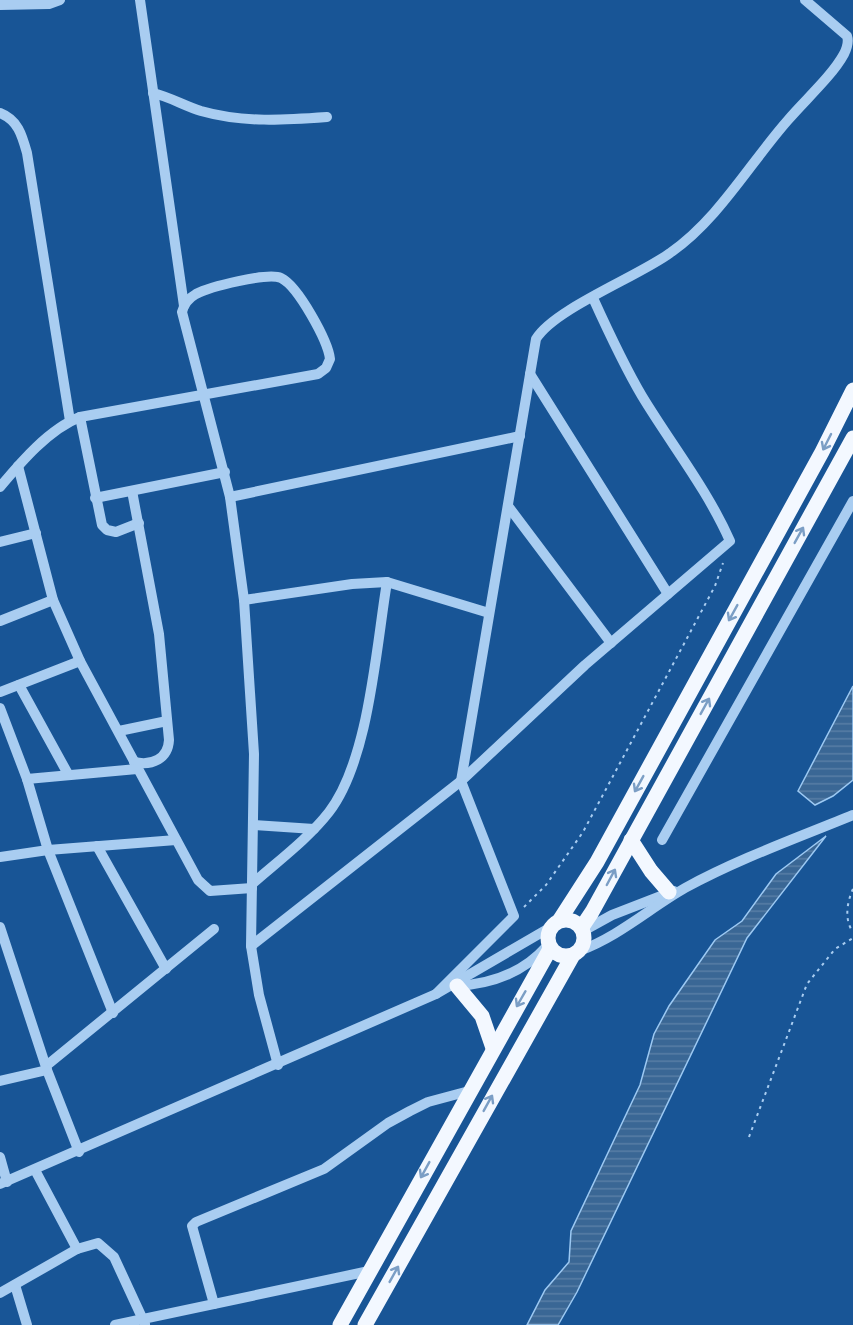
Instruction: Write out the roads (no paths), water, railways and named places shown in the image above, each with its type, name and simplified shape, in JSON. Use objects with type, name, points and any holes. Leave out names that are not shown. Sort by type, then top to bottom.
[{"type":"main road","points":[[340,1325],[549,946],[555,924],[597,862],[822,452],[853,390]]},
{"type":"main road","points":[[365,1325],[576,953],[583,945],[583,929],[853,438]]},
{"type":"main road","points":[[631,840],[646,864],[669,892]]},
{"type":"main road","points":[[555,924],[573,921],[583,929]]},
{"type":"main road","points":[[549,946],[559,955],[576,953]]},
{"type":"main road","points":[[455,986],[482,1016],[493,1048]]},
{"type":"street","points":[[0,5],[49,4],[60,0]]},
{"type":"street","points":[[140,0],[184,306],[183,318],[231,496],[244,600],[254,754],[251,946],[259,996],[278,1065]]},
{"type":"street","points":[[436,994],[514,916],[461,781],[534,345],[541,331],[671,253],[704,223],[839,61],[850,36],[805,0]]},
{"type":"street","points":[[153,93],[204,111],[242,119],[278,121],[327,117]]},
{"type":"street","points":[[0,113],[16,123],[27,153],[75,419],[102,525],[107,530],[116,532],[139,523]]},
{"type":"street","points":[[0,487],[18,466],[75,419],[205,393],[318,374],[328,365],[329,354],[320,330],[287,282],[279,277],[264,276],[206,290],[196,294],[184,306]]},
{"type":"street","points":[[251,946],[461,781],[611,644],[730,541],[703,491],[642,396],[593,298]]},
{"type":"street","points":[[530,374],[668,594]]},
{"type":"street","points":[[231,496],[520,436]]},
{"type":"street","points":[[18,466],[53,600],[80,661],[198,880],[210,891],[252,886],[314,829],[342,792],[363,733],[387,582]]},
{"type":"street","points":[[95,498],[225,472]]},
{"type":"street","points":[[27,779],[136,766],[150,763],[166,754],[169,740],[159,634],[132,490]]},
{"type":"street","points":[[662,840],[853,501]]},
{"type":"street","points":[[508,506],[611,644]]},
{"type":"street","points":[[0,542],[36,533]]},
{"type":"street","points":[[244,600],[352,584],[387,582],[489,613]]},
{"type":"street","points":[[0,621],[53,600]]},
{"type":"street","points":[[0,692],[80,661]]},
{"type":"street","points":[[19,685],[69,774]]},
{"type":"street","points":[[0,708],[27,779],[48,850],[113,1013]]},
{"type":"street","points":[[119,731],[167,721]]},
{"type":"street","points":[[576,953],[606,939],[686,888],[762,852],[853,815]]},
{"type":"street","points":[[253,825],[314,829]]},
{"type":"street","points":[[0,857],[48,850],[176,840]]},
{"type":"street","points":[[97,846],[166,969]]},
{"type":"street","points":[[583,929],[669,892],[686,888]]},
{"type":"street","points":[[0,1157],[3,1183],[79,1152],[455,986],[555,924]]},
{"type":"street","points":[[0,927],[47,1068],[79,1152]]},
{"type":"street","points":[[0,1081],[47,1068],[214,930]]},
{"type":"street","points":[[455,986],[484,982],[518,971],[549,946]]},
{"type":"street","points":[[214,1304],[195,1242],[192,1226],[196,1222],[324,1168],[410,1111],[428,1102],[469,1091]]},
{"type":"street","points":[[35,1170],[77,1249]]},
{"type":"street","points":[[0,1293],[93,1242],[110,1251],[145,1322]]},
{"type":"street","points":[[115,1325],[145,1322],[214,1304],[369,1270]]},
{"type":"street","points":[[15,1285],[27,1325]]},
{"type":"water","points":[[853,686],[853,780],[833,796],[815,805],[798,791]]},
{"type":"water","points":[[826,836],[747,938],[577,1292],[558,1325],[527,1325],[545,1290],[569,1262],[571,1231],[640,1085],[654,1034],[669,1006],[715,940],[742,921],[776,874]]}]
